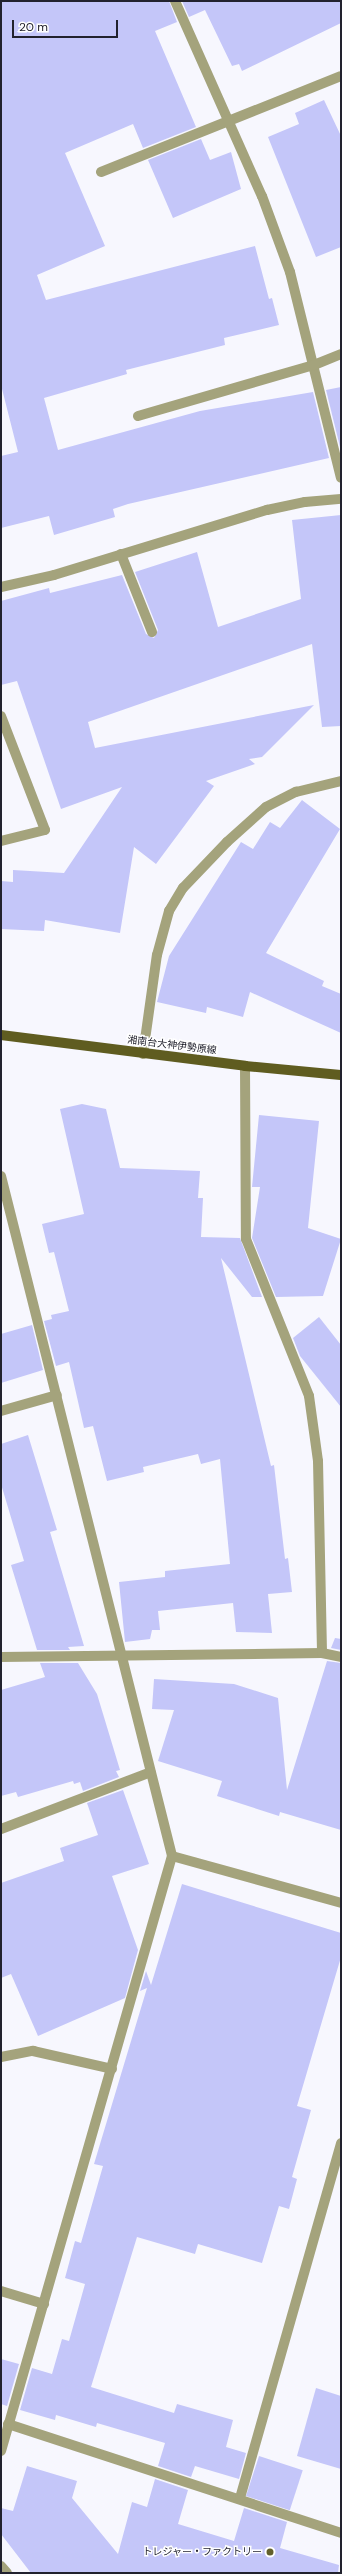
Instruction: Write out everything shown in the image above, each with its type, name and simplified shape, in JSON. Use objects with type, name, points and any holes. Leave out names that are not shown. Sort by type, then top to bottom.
[{"type":"main road","name":"湘南台大神伊勢原線","points":[[1,1035],[142,1054],[341,1075]]},
{"type":"street","points":[[175,1],[228,123],[262,196],[290,272],[341,478]]},
{"type":"street","points":[[102,172],[228,123],[341,76]]},
{"type":"street","points":[[138,416],[314,365],[341,354]]},
{"type":"street","points":[[1,587],[54,575],[267,510],[305,502],[341,499]]},
{"type":"street","points":[[121,554],[152,632]]},
{"type":"street","points":[[1,716],[45,830],[1,841]]},
{"type":"street","points":[[142,1054],[157,955],[169,911],[183,888],[227,842],[266,807],[296,792],[341,781]]},
{"type":"street","points":[[245,1066],[246,1239],[309,1396],[318,1461],[322,1653]]},
{"type":"street","points":[[1,1176],[172,1856],[1,2451]]},
{"type":"street","points":[[1,1411],[57,1395]]},
{"type":"street","points":[[1,1657],[122,1654],[322,1653],[341,1657]]},
{"type":"street","points":[[1,1829],[151,1772]]},
{"type":"street","points":[[172,1856],[341,1902]]},
{"type":"street","points":[[1,2057],[33,2051],[112,2069]]},
{"type":"street","points":[[240,2498],[341,2143]]},
{"type":"street","points":[[1,2291],[44,2304]]},
{"type":"street","points":[[8,2424],[240,2498],[341,2533]]},
{"type":"street","points":[[1,2566],[7,2573]]},
{"type":"building","points":[[1,1],[169,1],[177,22],[155,31],[196,127],[143,148],[133,124],[65,153],[105,246],[37,275],[46,300],[255,246],[269,299],[272,298],[279,325],[224,338],[225,345],[126,370],[127,374],[44,398],[58,450],[200,411],[313,392],[329,458],[128,504],[113,509],[115,517],[54,535],[49,516],[1,528],[1,456],[18,452],[1,385]]},
{"type":"building","points":[[182,1],[341,1],[341,23],[242,71],[239,64],[232,66],[205,10],[189,17]]},
{"type":"building","points":[[324,100],[341,136],[341,247],[316,257],[268,137],[299,124],[295,113]]},
{"type":"building","points":[[201,139],[210,160],[231,152],[241,189],[173,218],[148,160]]},
{"type":"building","points":[[341,387],[341,451],[326,390]]},
{"type":"building","points":[[341,515],[341,726],[322,727],[312,644],[88,722],[95,748],[314,705],[262,757],[249,759],[255,764],[206,781],[214,786],[156,864],[134,847],[120,933],[45,920],[44,931],[1,929],[1,881],[13,882],[13,870],[64,873],[122,787],[61,809],[17,681],[1,685],[1,601],[49,588],[50,593],[122,575],[146,634],[154,638],[158,630],[135,572],[197,552],[218,627],[301,599],[292,520]]},
{"type":"building","points":[[302,800],[340,829],[266,953],[324,981],[322,986],[341,994],[341,1033],[250,992],[243,1017],[207,1007],[206,1013],[157,1002],[169,956],[241,842],[253,849],[270,822],[280,828]]},
{"type":"building","points":[[82,1104],[106,1109],[120,1168],[200,1171],[198,1198],[203,1198],[201,1237],[240,1238],[262,1297],[252,1297],[221,1258],[271,1466],[274,1465],[285,1559],[288,1558],[292,1592],[268,1594],[272,1633],[236,1632],[233,1603],[158,1611],[160,1630],[152,1630],[150,1639],[125,1642],[119,1582],[165,1577],[165,1571],[230,1564],[220,1459],[201,1464],[198,1454],[143,1467],[144,1472],[107,1481],[93,1426],[84,1428],[69,1362],[56,1366],[44,1321],[52,1319],[51,1315],[69,1311],[54,1252],[49,1253],[42,1224],[84,1214],[60,1109]]},
{"type":"building","points":[[259,1115],[319,1121],[308,1228],[341,1239],[323,1296],[276,1297],[252,1238],[260,1187],[252,1187]]},
{"type":"building","points":[[319,1317],[341,1345],[341,1407],[300,1356],[293,1338]]},
{"type":"building","points":[[32,1325],[43,1370],[1,1383],[1,1334]]},
{"type":"building","points":[[28,1435],[57,1530],[50,1532],[84,1646],[68,1647],[70,1650],[37,1650],[11,1565],[24,1561],[1,1484],[1,1444]]},
{"type":"building","points":[[335,1638],[341,1639],[341,1650],[331,1648]]},
{"type":"building","points":[[327,1661],[341,1663],[341,1830],[280,1812],[279,1816],[217,1796],[222,1781],[158,1761],[174,1710],[152,1709],[154,1679],[234,1684],[278,1698],[287,1790]]},
{"type":"building","points":[[40,1663],[78,1663],[97,1694],[120,1770],[116,1771],[119,1777],[83,1791],[80,1782],[74,1784],[73,1781],[18,1797],[16,1792],[1,1796],[1,1690],[45,1677]]},
{"type":"building","points":[[123,1790],[149,1864],[112,1876],[138,1950],[125,1998],[38,2036],[11,1974],[1,1978],[1,1883],[64,1861],[60,1848],[98,1835],[87,1803]]},
{"type":"building","points":[[182,1884],[341,1933],[341,1957],[297,2106],[311,2110],[292,2177],[297,2179],[289,2209],[279,2206],[262,2263],[198,2244],[195,2254],[137,2237],[91,2387],[174,2413],[177,2404],[233,2420],[226,2447],[246,2453],[239,2479],[195,2466],[191,2477],[158,2466],[165,2443],[97,2423],[96,2427],[56,2415],[55,2420],[20,2410],[32,2368],[52,2374],[62,2339],[69,2341],[85,2284],[65,2278],[75,2241],[81,2243],[103,2166],[94,2164],[147,1988],[140,1991],[146,1971],[151,1985]]},
{"type":"building","points":[[1,2359],[19,2364],[7,2406],[1,2404]]},
{"type":"building","points":[[316,2388],[341,2396],[341,2469],[297,2456]]},
{"type":"building","points":[[259,2456],[303,2470],[290,2510],[246,2496]]},
{"type":"building","points":[[27,2466],[77,2481],[72,2498],[118,2554],[132,2502],[147,2507],[155,2479],[188,2490],[178,2524],[234,2541],[244,2508],[287,2522],[280,2548],[339,2565],[338,2573],[31,2573],[1,2534],[1,2508],[13,2511]]},
{"type":"place","name":"トレジャー・ファクトリー","points":[[270,2552]]}]
